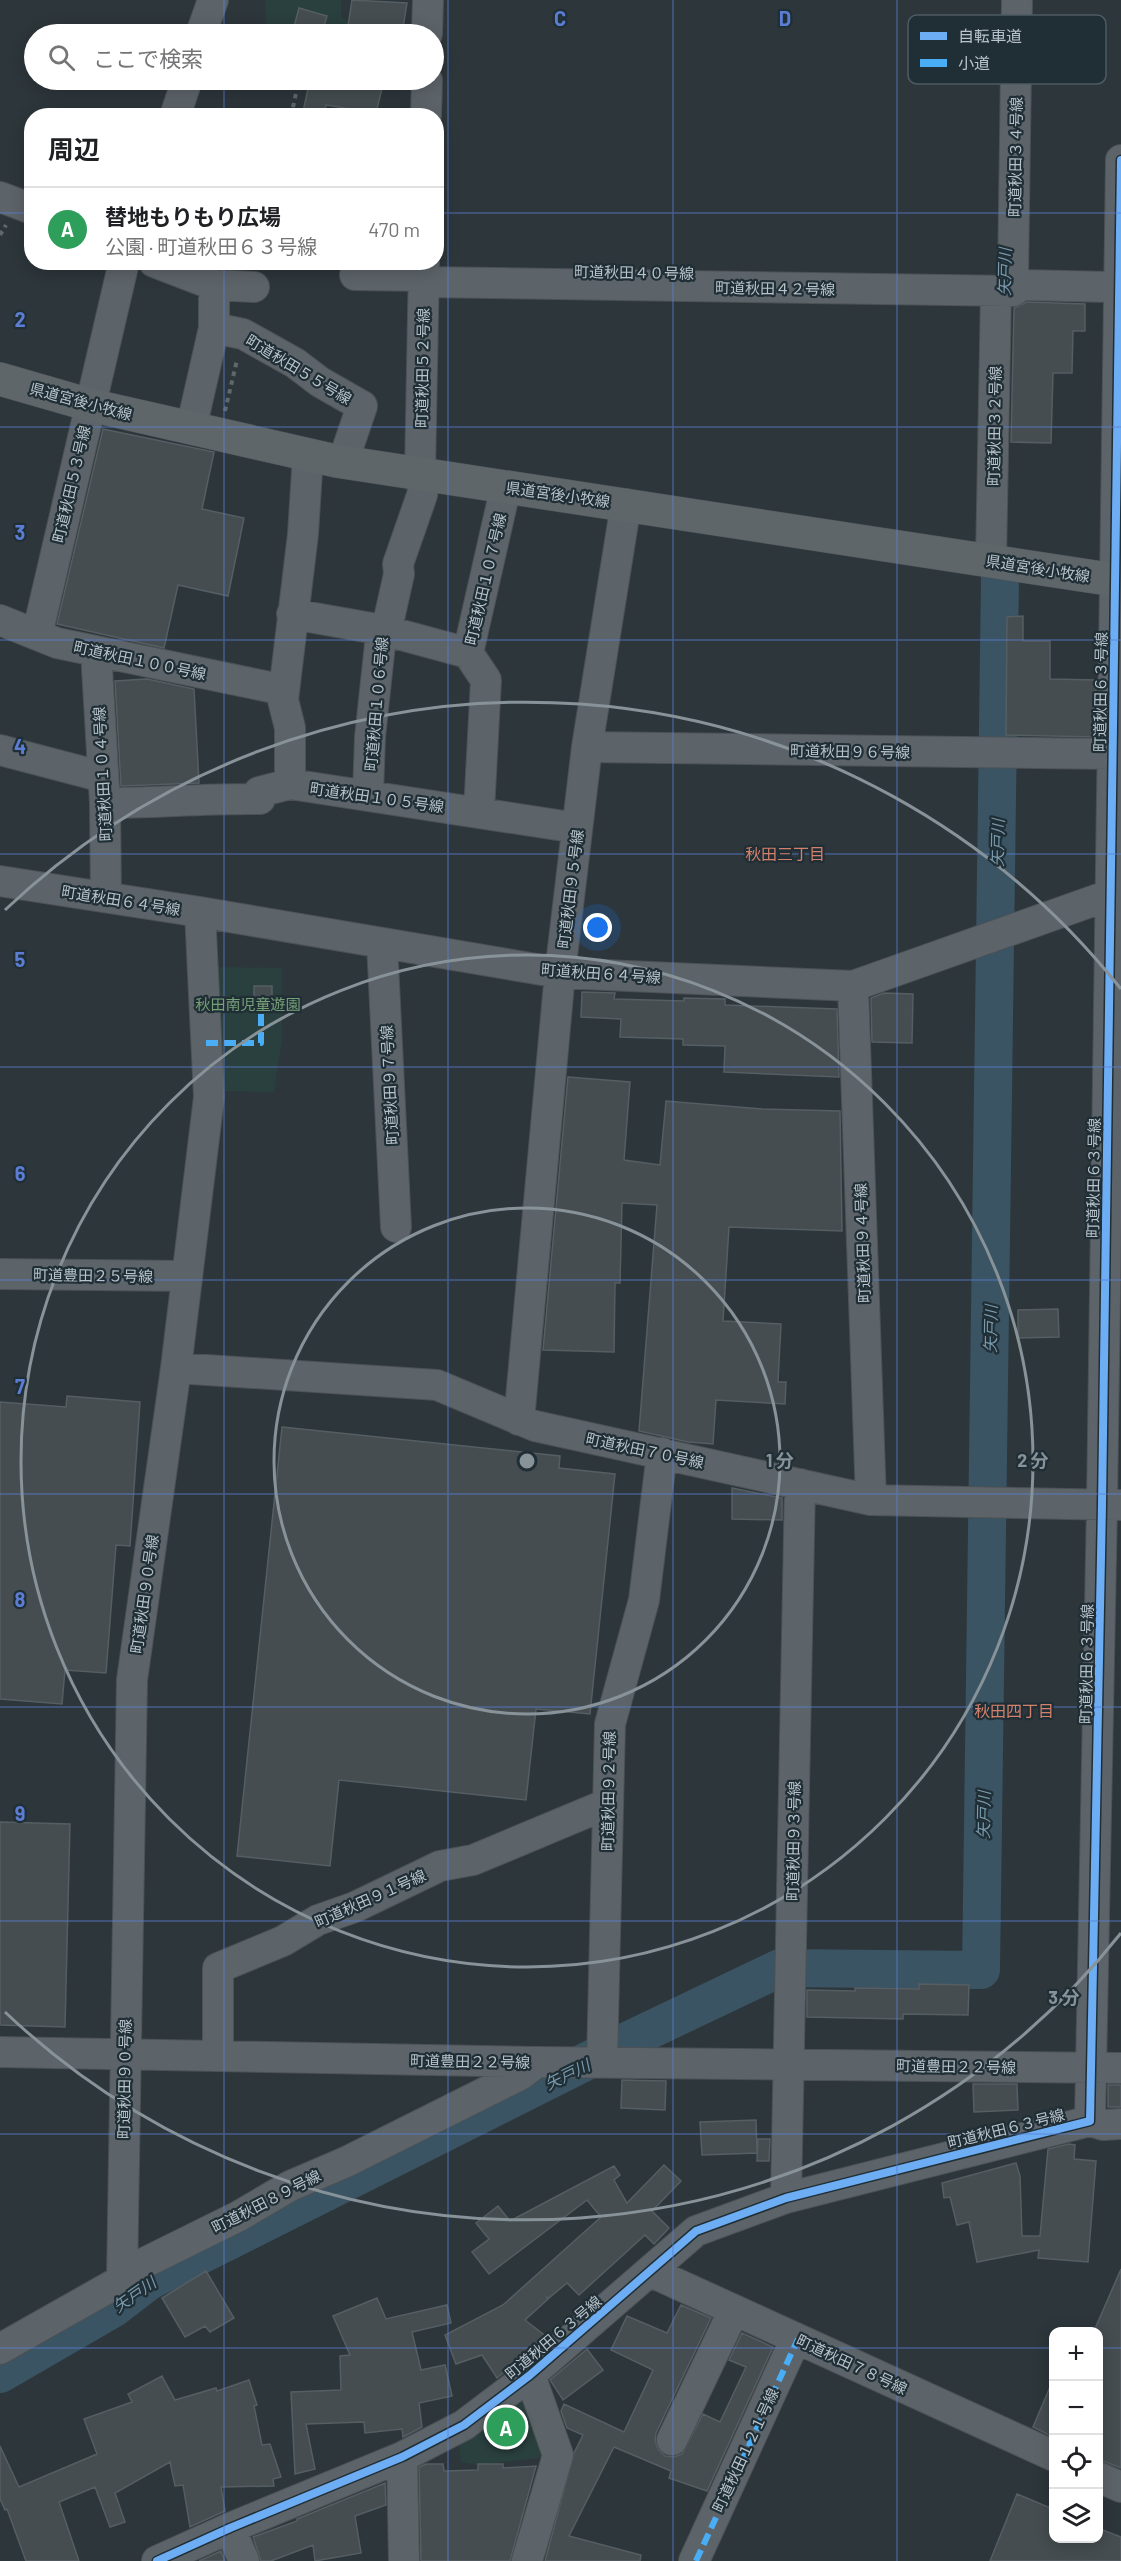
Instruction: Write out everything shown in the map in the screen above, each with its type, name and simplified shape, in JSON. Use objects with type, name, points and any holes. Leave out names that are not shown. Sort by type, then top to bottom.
[{"type":"main road","name":"県道宮後小牧線","points":[[0,379],[90,405],[343,462],[1118,580]]},
{"type":"street","points":[[205,24],[213,0]]},
{"type":"street","points":[[428,0],[428,24]]},
{"type":"street","name":"町道秋田３２号線","points":[[1000,0],[1000,15]]},
{"type":"street","name":"町道秋田３４号線","points":[[1016,15],[1017,0]]},
{"type":"street","name":"町道秋田３２号線","points":[[992,561],[1007,283],[1002,84]]},
{"type":"street","name":"町道秋田３４号線","points":[[1007,283],[1014,84]]},
{"type":"street","points":[[184,108],[186,90]]},
{"type":"street","points":[[426,108],[427,90]]},
{"type":"street","name":"町道秋田６３号線","points":[[157,2561],[230,2528],[402,2457],[464,2425],[530,2375],[696,2231],[786,2198],[1090,2121],[1107,2068],[1116,908],[1112,754],[1118,580],[1118,287],[1121,160]]},
{"type":"street","points":[[0,197],[24,206]]},
{"type":"street","name":"町道秋田５３号線","points":[[37,635],[122,270]]},
{"type":"street","points":[[175,270],[214,285],[254,287]]},
{"type":"street","name":"町道秋田４２号線","points":[[355,275],[424,272],[1118,287]]},
{"type":"street","name":"町道秋田５２号線","points":[[423,475],[424,272]]},
{"type":"street","points":[[191,429],[214,328],[214,285]]},
{"type":"street","name":"町道秋田５５号線","points":[[214,328],[243,334],[295,363],[320,382],[362,406],[343,462]]},
{"type":"street","name":"町道秋田１０５号線","points":[[308,455],[303,534],[283,700],[290,728],[290,784],[577,828]]},
{"type":"street","name":"町道秋田１０６号線","points":[[368,795],[370,737],[383,630],[389,619],[399,574],[398,564],[422,495],[423,475]]},
{"type":"street","name":"町道秋田１０７号線","points":[[479,812],[486,680],[468,653],[506,486]]},
{"type":"street","name":"町道秋田９５号線","points":[[519,1419],[560,973],[587,747],[626,504]]},
{"type":"street","points":[[292,614],[383,630],[468,653]]},
{"type":"street","name":"町道秋田１００号線","points":[[0,620],[37,635],[96,651],[284,690]]},
{"type":"street","name":"町道秋田１０４号線","points":[[96,651],[104,790],[106,897]]},
{"type":"street","name":"町道秋田９６号線","points":[[587,747],[1112,754]]},
{"type":"street","points":[[0,750],[104,790],[164,803],[204,798],[260,799],[259,792],[290,784]]},
{"type":"street","name":"町道秋田６４号線","points":[[0,881],[200,912],[560,973],[853,986],[1116,908]]},
{"type":"street","name":"町道秋田９０号線","points":[[122,2280],[132,1680],[176,1368],[209,1097],[200,912]]},
{"type":"street","name":"町道秋田９７号線","points":[[382,943],[396,1227]]},
{"type":"street","name":"町道秋田９４号線","points":[[853,986],[872,1500]]},
{"type":"street","name":"町道豊田２５号線","points":[[0,1274],[186,1276]]},
{"type":"street","name":"町道秋田７０号線","points":[[176,1368],[438,1385],[535,1426],[872,1500],[1111,1505]]},
{"type":"street","name":"町道秋田９２号線","points":[[602,2062],[610,1724],[644,1600],[662,1453]]},
{"type":"street","name":"町道秋田９３号線","points":[[786,2198],[800,1484]]},
{"type":"street","name":"町道秋田９１号線","points":[[218,2056],[218,1968],[283,1941],[318,1920],[355,1907],[440,1866],[473,1860],[607,1804]]},
{"type":"street","name":"町道豊田２２号線","points":[[0,2052],[537,2062],[1107,2068]]},
{"type":"street","name":"町道秋田８９号線","points":[[0,2349],[122,2280],[146,2262],[239,2216],[290,2186],[346,2162],[520,2075],[537,2062]]},
{"type":"street","points":[[1090,2121],[1103,2125],[1121,2124]]},
{"type":"street","name":"町道秋田７８号線","points":[[651,2272],[1049,2454]]},
{"type":"street","points":[[672,2440],[734,2310]]},
{"type":"street","name":"町道秋田１２１号線","points":[[694,2561],[796,2338]]},
{"type":"street","points":[[527,2561],[558,2455],[530,2375]]},
{"type":"street","points":[[402,2457],[404,2561]]},
{"type":"street","points":[[1103,2479],[1121,2487]]},
{"type":"street","points":[[230,2528],[244,2561]]},
{"type":"path","points":[[293,108],[297,90]]},
{"type":"green space","points":[[265,0],[341,0],[341,17],[352,24],[318,24],[311,21],[309,24],[266,24]]},
{"type":"green space","name":"秋田南児童遊園","points":[[212,967],[282,968],[282,1040],[274,1092],[218,1091]]},
{"type":"green space","points":[[517,2392],[531,2396],[547,2457],[477,2465],[461,2462],[459,2443]]},
{"type":"building","points":[[352,0],[407,3],[404,24],[348,24]]},
{"type":"building","points":[[299,8],[327,16],[325,24],[295,24]]},
{"type":"building","points":[[308,90],[382,90],[377,108],[345,108],[326,105],[325,108],[304,108]]},
{"type":"building","points":[[1027,302],[1085,304],[1085,331],[1073,331],[1072,373],[1053,373],[1051,443],[1011,442],[1014,308]]},
{"type":"building","points":[[103,429],[214,452],[202,509],[244,518],[228,596],[178,585],[164,648],[57,624]]},
{"type":"building","points":[[1023,616],[1023,641],[1050,641],[1050,679],[1096,680],[1096,737],[1006,735],[1007,617]]},
{"type":"building","points":[[147,679],[194,689],[199,783],[121,786],[115,681]]},
{"type":"building","points":[[254,986],[272,986],[272,1004],[254,1003]]},
{"type":"building","points":[[582,992],[615,993],[614,999],[684,1001],[684,998],[725,999],[725,1005],[837,1009],[839,1077],[724,1072],[725,1046],[683,1045],[683,1039],[620,1037],[621,1019],[581,1017]]},
{"type":"building","points":[[884,993],[913,994],[912,1043],[872,1042],[871,998]]},
{"type":"building","points":[[568,1077],[630,1082],[624,1160],[660,1165],[666,1101],[762,1109],[840,1111],[842,1231],[729,1227],[723,1321],[781,1324],[778,1382],[786,1382],[785,1404],[716,1400],[713,1444],[688,1442],[639,1431],[657,1205],[622,1203],[620,1283],[615,1283],[614,1352],[543,1350]]},
{"type":"building","points":[[1058,1309],[1059,1337],[1018,1338],[1018,1310]]},
{"type":"building","points":[[67,1396],[140,1402],[130,1546],[116,1545],[106,1673],[65,1670],[62,1704],[0,1699],[0,1402],[66,1407]]},
{"type":"building","points":[[282,1427],[560,1456],[559,1468],[615,1474],[590,1714],[536,1709],[526,1800],[339,1780],[330,1866],[237,1856]]},
{"type":"building","points":[[732,1488],[782,1498],[782,1520],[732,1519]]},
{"type":"building","points":[[0,1822],[70,1824],[65,2027],[0,2025]]},
{"type":"building","points":[[919,1984],[969,1985],[968,2015],[903,2014],[903,2019],[807,2017],[807,1990],[919,1989]]},
{"type":"building","points":[[622,2080],[666,2081],[665,2110],[621,2108]]},
{"type":"building","points":[[973,2084],[1017,2084],[1018,2110],[974,2112]]},
{"type":"building","points":[[1108,2085],[1121,2085],[1121,2107],[1108,2107]]},
{"type":"building","points":[[756,2120],[757,2153],[702,2155],[700,2122]]},
{"type":"building","points":[[758,2139],[770,2139],[769,2161],[757,2161]]},
{"type":"building","points":[[1069,2144],[1075,2145],[1074,2159],[1096,2161],[1088,2262],[1038,2258],[1039,2250],[977,2262],[969,2222],[957,2225],[950,2197],[944,2198],[942,2183],[1016,2163],[1020,2176],[1022,2236],[1040,2236],[1048,2149]]},
{"type":"building","points":[[664,2165],[681,2181],[652,2211],[669,2228],[654,2244],[645,2235],[579,2295],[567,2283],[549,2298],[546,2297],[548,2299],[525,2320],[547,2337],[497,2378],[482,2355],[456,2364],[445,2335],[503,2305],[601,2217],[587,2200],[489,2274],[472,2252],[489,2239],[476,2223],[498,2206],[510,2221],[614,2166],[620,2175],[614,2180],[627,2203]]},
{"type":"building","points":[[1121,2269],[1121,2468],[1103,2461],[1103,2327],[1096,2327]]},
{"type":"building","points":[[206,2271],[234,2318],[210,2332],[205,2326],[185,2337],[162,2298]]},
{"type":"building","points":[[377,2298],[386,2319],[447,2305],[451,2323],[412,2332],[421,2370],[445,2365],[452,2396],[419,2403],[422,2427],[403,2437],[402,2429],[365,2433],[364,2422],[306,2424],[315,2469],[295,2474],[291,2392],[341,2390],[340,2356],[350,2355],[333,2316]]},
{"type":"building","points":[[681,2305],[711,2318],[656,2433],[655,2441],[658,2449],[665,2456],[674,2457],[682,2454],[703,2414],[720,2422],[746,2367],[729,2360],[742,2333],[773,2347],[707,2491],[669,2478],[671,2471],[614,2447],[569,2536],[641,2555],[640,2561],[545,2561],[574,2453],[583,2435],[567,2428],[561,2411],[564,2404],[624,2432],[653,2370],[611,2350],[627,2316],[667,2333]]},
{"type":"building","points":[[587,2349],[603,2370],[563,2400],[550,2380]]},
{"type":"building","points":[[162,2376],[175,2400],[216,2388],[217,2391],[249,2380],[257,2405],[254,2406],[262,2445],[270,2444],[281,2477],[273,2479],[274,2486],[221,2487],[225,2511],[190,2527],[183,2485],[175,2486],[170,2462],[115,2493],[125,2522],[110,2527],[95,2487],[59,2502],[79,2561],[26,2561],[7,2509],[5,2510],[0,2499],[0,2446],[19,2487],[97,2454],[84,2419],[132,2402],[128,2394]]},
{"type":"building","points":[[1049,2389],[1049,2435],[1033,2427]]},
{"type":"building","points":[[426,2464],[443,2464],[444,2471],[478,2470],[478,2464],[503,2464],[503,2468],[536,2466],[510,2561],[421,2561],[419,2467]]},
{"type":"building","points":[[385,2483],[386,2505],[355,2516],[361,2553],[315,2561],[313,2545],[271,2561],[261,2561],[253,2537],[297,2521],[297,2519]]},
{"type":"building","points":[[1017,2494],[1049,2507],[1049,2543],[1103,2543],[1103,2530],[1121,2537],[1121,2561],[990,2561]]},
{"type":"building","points":[[221,2551],[225,2561],[199,2561]]},
{"type":"waterway","name":"矢戸川","points":[[0,2374],[114,2308],[149,2281],[627,2041],[780,1968],[981,1970],[1000,579]]},
{"type":"marked path","points":[[206,1043],[261,1043],[261,1009]]},
{"type":"marked path","points":[[696,2561],[798,2339]]},
{"type":"cycle path","points":[[157,2561],[230,2528],[402,2457],[464,2425],[530,2375],[696,2231],[786,2198],[1090,2121],[1102,1505],[1121,160]]},
{"type":"place","name":"替地もりもり広場","points":[[506,2427]]},
{"type":"district","name":"秋田三丁目","points":[[785,853]]},
{"type":"district","name":"秋田四丁目","points":[[1014,1710]]}]
